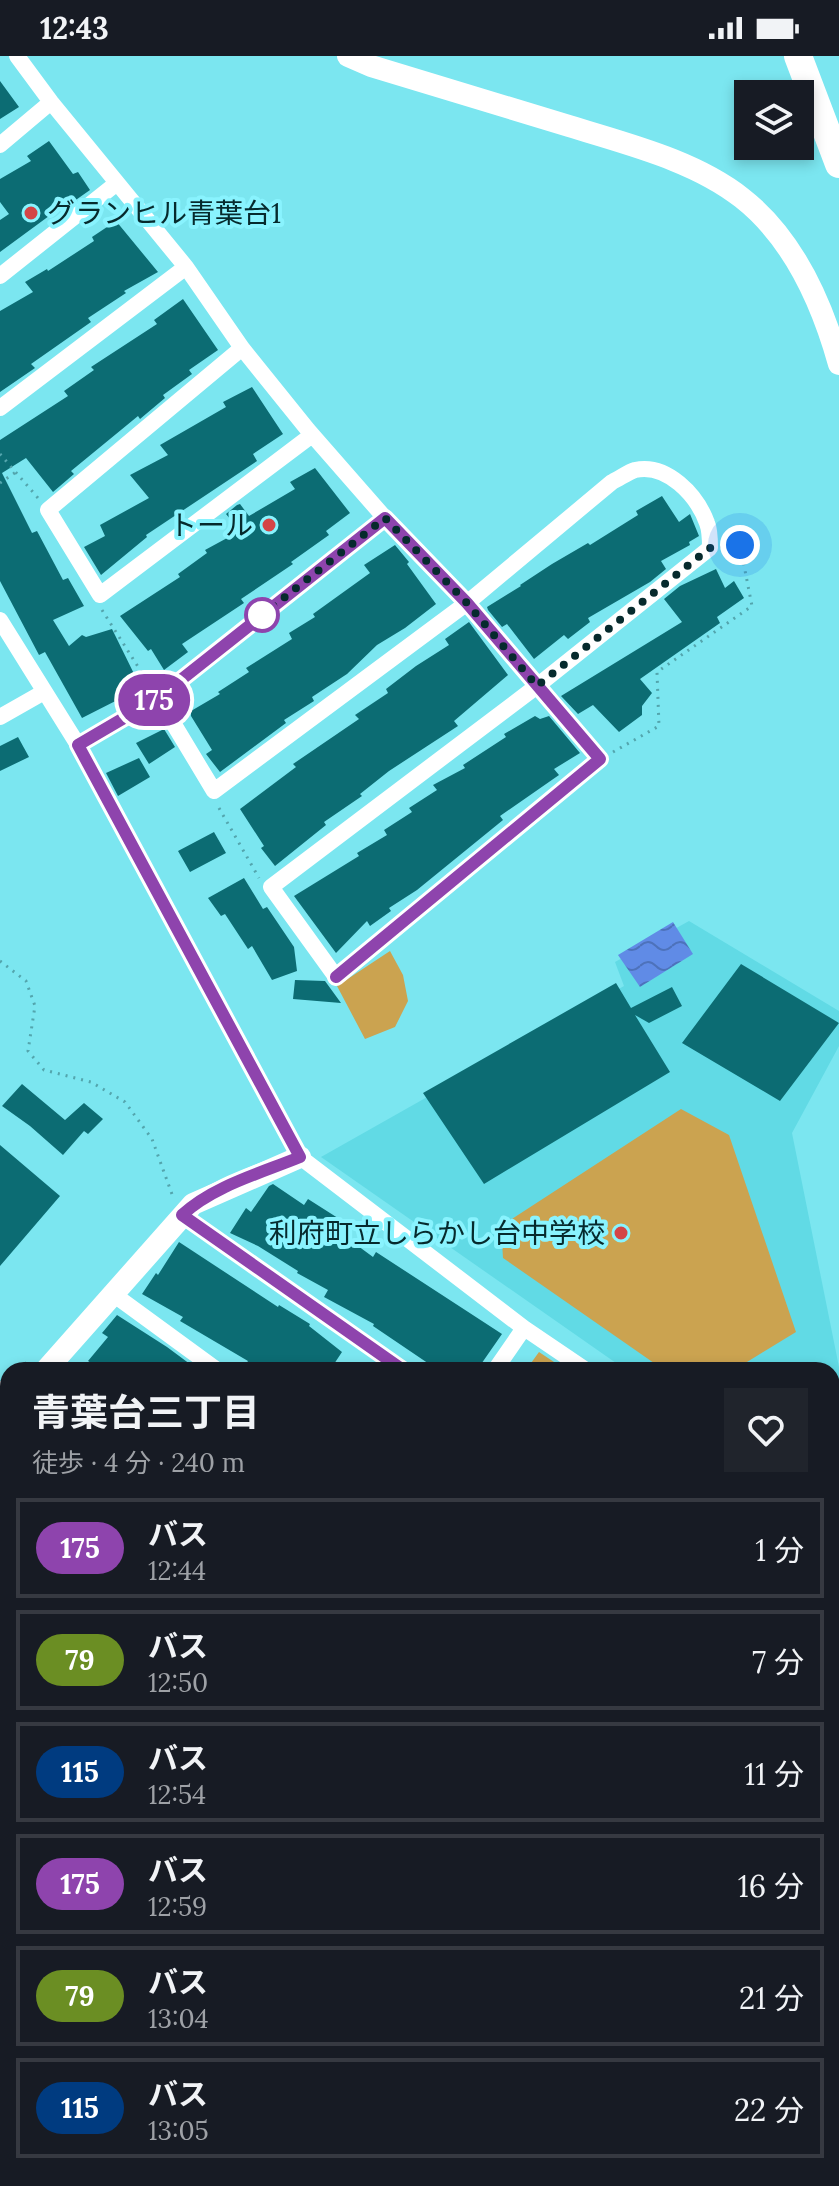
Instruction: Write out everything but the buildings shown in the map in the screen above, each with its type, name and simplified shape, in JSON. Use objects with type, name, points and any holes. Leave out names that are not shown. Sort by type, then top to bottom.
[{"type":"highway","points":[[798,56],[839,164]]},
{"type":"street","points":[[17,56],[186,267],[242,348],[312,435],[385,518],[467,603],[537,686],[600,759],[336,977],[271,887],[537,686],[710,548],[709,526],[699,505],[661,471],[635,470],[612,482],[467,603],[214,791],[158,698]]},
{"type":"street","points":[[348,56],[371,66],[614,140],[685,166],[718,183],[770,224],[791,251],[806,277],[839,364]]},
{"type":"street","points":[[0,145],[51,102]]},
{"type":"street","points":[[0,276],[117,183]]},
{"type":"street","points":[[0,408],[186,267]]},
{"type":"street","points":[[242,348],[48,510],[100,595],[312,435]]},
{"type":"street","points":[[78,745],[158,698],[385,518]]},
{"type":"street","points":[[0,620],[78,745],[300,1157],[524,1328],[574,1362]]},
{"type":"street","points":[[0,717],[44,692]]},
{"type":"street","points":[[40,1362],[113,1294],[178,1206],[193,1204],[300,1157]]},
{"type":"street","points":[[178,1206],[392,1362]]},
{"type":"street","points":[[113,1294],[194,1362]]},
{"type":"street","points":[[501,1362],[524,1328]]},
{"type":"path","points":[[0,454],[48,510]]},
{"type":"path","points":[[0,483],[16,472]]},
{"type":"path","points":[[600,759],[659,726],[657,672],[752,606],[740,545],[710,548]]},
{"type":"path","points":[[100,595],[101,608],[158,698]]},
{"type":"path","points":[[214,791],[217,805],[257,877],[271,887]]},
{"type":"path","points":[[0,961],[26,981],[35,1006],[28,1051],[44,1070],[91,1082],[125,1102],[152,1139],[178,1206]]},
{"type":"shaded area","name":"利府町立しらかし台中学校","points":[[689,921],[839,1011],[839,1046],[792,1133],[838,1362],[615,1362],[321,1157],[624,986],[615,962]]},
{"type":"shaded area","points":[[390,951],[403,975],[408,1001],[395,1027],[365,1039],[337,986]]},
{"type":"shaded area","points":[[681,1109],[729,1135],[796,1332],[747,1362],[652,1362],[503,1258],[501,1226]]},
{"type":"shaded area","points":[[539,1352],[554,1362],[532,1362]]},
{"type":"water","points":[[673,922],[693,954],[640,987],[618,955]]},
{"type":"bus line","name":"175","points":[[336,977],[600,759],[467,603],[385,518],[158,698],[78,745],[300,1157],[213,1193],[193,1204],[182,1215],[392,1362]]},
{"type":"place","name":"グランヒル青葉台1","points":[[31,213]]},
{"type":"place","name":"トール","points":[[269,525]]},
{"type":"place","name":"利府町立しらかし台中学校","points":[[621,1233]]},
{"type":"route","points":[[262,615],[385,518],[467,603],[537,686],[710,548],[740,545]]}]
